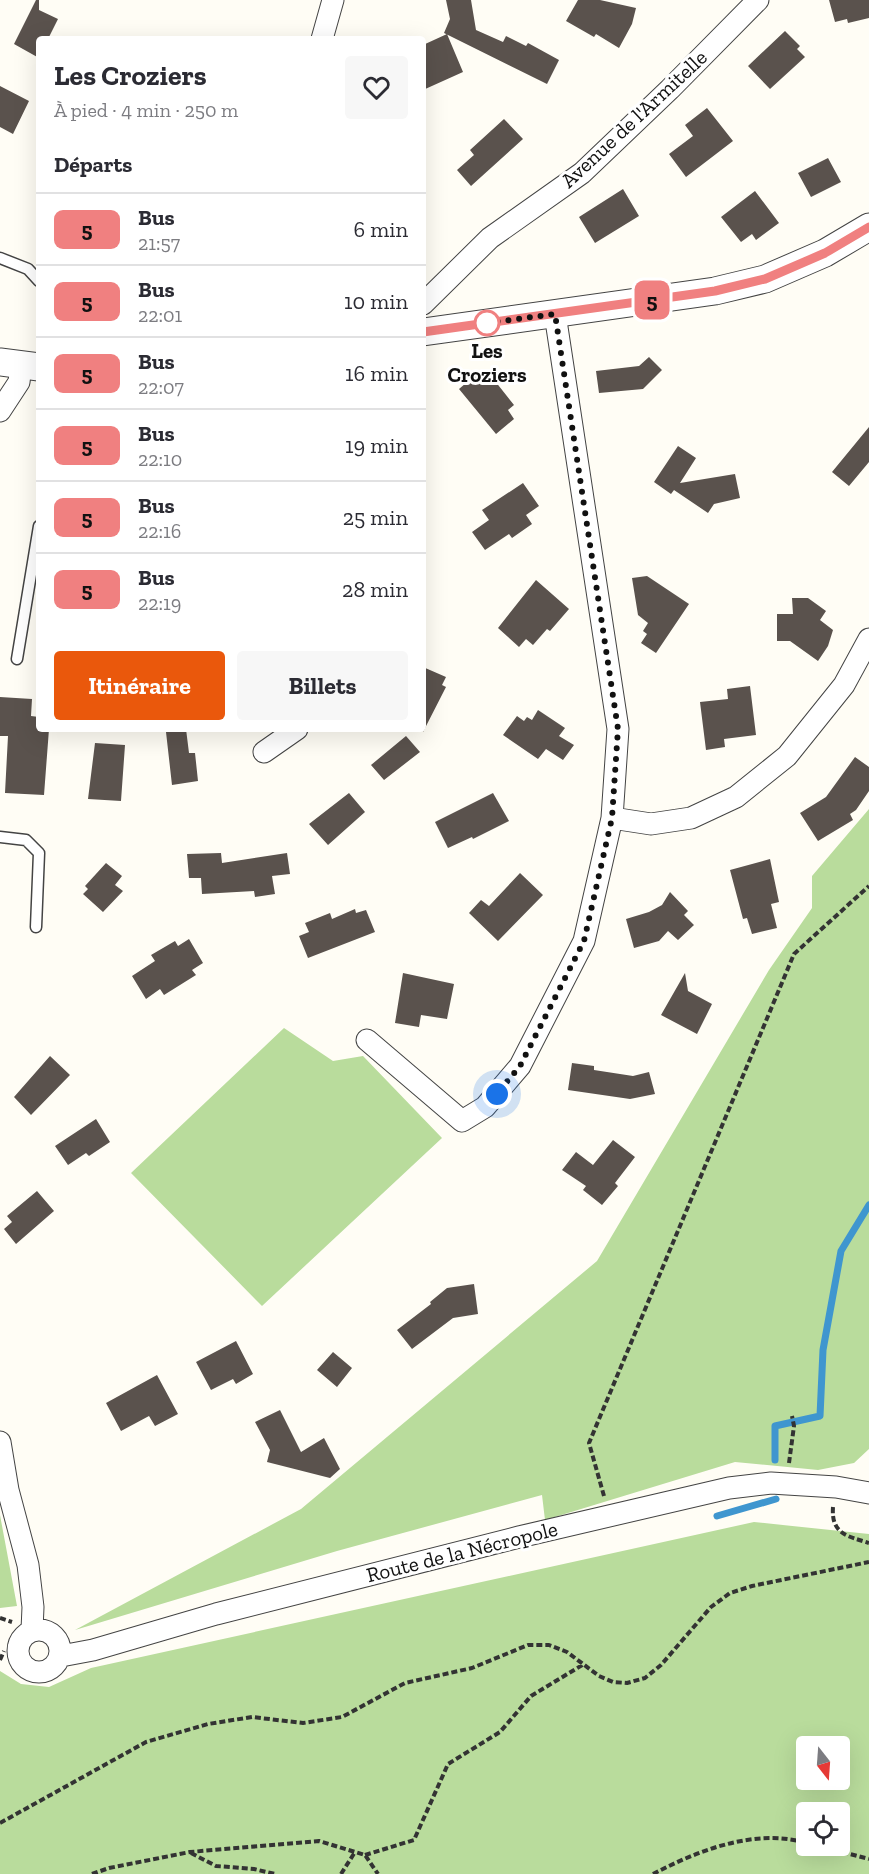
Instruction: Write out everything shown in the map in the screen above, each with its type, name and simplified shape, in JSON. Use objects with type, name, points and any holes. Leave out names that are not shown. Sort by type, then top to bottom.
[{"type":"street","points":[[323,36],[333,0]]},
{"type":"street","name":"Avenue de l'Armitelle","points":[[426,301],[490,238],[582,173],[759,0]]},
{"type":"street","points":[[426,332],[715,291],[765,279],[825,253],[869,227]]},
{"type":"street","points":[[367,1040],[462,1121],[485,1107],[520,1066],[584,941],[612,818],[618,729],[555,314]]},
{"type":"street","points":[[0,411],[19,382],[20,365]]},
{"type":"street","points":[[612,818],[651,824],[691,818],[736,797],[787,756],[844,685],[869,639]]},
{"type":"street","points":[[264,752],[293,732]]},
{"type":"street","points":[[0,1442],[8,1490],[28,1565],[33,1607],[32,1630]]},
{"type":"street","name":"Route de la Nécropole","points":[[60,1656],[93,1650],[216,1614],[519,1537],[749,1485],[771,1483],[825,1486],[869,1493]]},
{"type":"street","points":[[32,1630],[47,1631],[59,1641],[60,1656],[52,1669],[37,1673],[23,1667],[5,1653],[32,1630]]},
{"type":"lane","points":[[0,258],[28,269],[36,277]]},
{"type":"lane","points":[[17,659],[36,544]]},
{"type":"lane","points":[[0,837],[26,840],[39,853],[36,927]]},
{"type":"path","points":[[610,1517],[589,1443],[794,954],[869,886]]},
{"type":"path","points":[[792,1416],[794,1426],[789,1465],[799,1466]]},
{"type":"path","points":[[833,1501],[832,1519],[835,1526],[842,1534],[869,1543]]},
{"type":"path","points":[[0,1823],[146,1742],[208,1724],[252,1717],[303,1723],[342,1717],[405,1683],[472,1668],[528,1645],[549,1645],[567,1652],[599,1676],[612,1682],[627,1683],[645,1678],[661,1665],[711,1607],[730,1593],[752,1586],[869,1562]]},
{"type":"path","points":[[92,1874],[109,1868],[190,1852],[319,1841],[365,1855],[414,1840],[448,1764],[500,1732],[531,1696],[584,1664]]},
{"type":"path","points":[[653,1874],[683,1858],[742,1840],[796,1840]]},
{"type":"path","points":[[190,1852],[216,1866],[254,1869],[275,1874]]},
{"type":"path","points":[[341,1874],[355,1852]]},
{"type":"path","points":[[850,1854],[869,1859]]},
{"type":"path","points":[[365,1855],[378,1874]]},
{"type":"green space","points":[[869,809],[869,1449],[854,1463],[818,1470],[735,1462],[545,1520],[542,1495],[337,1551],[75,1630],[301,1509],[597,1261],[769,970],[812,908],[812,876]]},
{"type":"green space","points":[[284,1028],[333,1061],[363,1056],[442,1138],[262,1306],[131,1173]]},
{"type":"green space","points":[[0,1515],[17,1606],[0,1608]]},
{"type":"green space","points":[[754,1522],[869,1534],[869,1874],[0,1874],[0,1671],[21,1684],[49,1687],[91,1668]]},
{"type":"building","points":[[36,0],[39,0],[39,10],[58,19],[50,36],[36,36],[36,56],[14,44]]},
{"type":"building","points":[[446,0],[471,0],[476,30],[503,42],[506,36],[526,46],[528,43],[559,60],[547,84],[444,33],[450,19]]},
{"type":"building","points":[[578,0],[600,0],[636,8],[632,24],[619,48],[596,34],[594,37],[566,21]]},
{"type":"building","points":[[829,0],[869,0],[869,18],[848,23],[847,19],[835,22]]},
{"type":"building","points":[[785,31],[800,46],[797,49],[805,57],[770,89],[748,66]]},
{"type":"building","points":[[447,34],[463,72],[426,89],[426,44]]},
{"type":"building","points":[[0,86],[29,101],[13,134],[0,127]]},
{"type":"building","points":[[707,108],[733,141],[686,177],[669,154],[693,136],[685,125]]},
{"type":"building","points":[[504,119],[523,139],[471,186],[457,170],[474,155],[470,150]]},
{"type":"building","points":[[828,158],[841,182],[811,197],[798,173]]},
{"type":"building","points":[[623,189],[639,216],[595,243],[579,217]]},
{"type":"building","points":[[755,191],[779,223],[756,240],[752,234],[741,242],[721,217]]},
{"type":"building","points":[[649,357],[662,370],[643,389],[599,393],[596,371],[639,366]]},
{"type":"building","points":[[480,371],[491,385],[495,381],[514,405],[508,410],[514,419],[496,434],[459,389]]},
{"type":"building","points":[[869,427],[869,462],[849,486],[832,472]]},
{"type":"building","points":[[678,446],[696,458],[680,483],[735,474],[740,498],[714,504],[708,513],[674,490],[671,494],[654,482]]},
{"type":"building","points":[[523,483],[539,506],[526,515],[532,524],[512,538],[509,534],[485,550],[472,532],[489,520],[482,510]]},
{"type":"building","points":[[647,576],[689,604],[656,653],[641,643],[647,634],[643,631],[648,623],[638,615],[632,578]]},
{"type":"building","points":[[536,580],[569,609],[550,631],[547,629],[533,645],[526,639],[519,647],[498,628]]},
{"type":"building","points":[[792,598],[808,598],[826,611],[820,620],[833,630],[828,646],[818,661],[790,641],[777,641],[777,614],[793,614]]},
{"type":"building","points":[[426,668],[446,677],[442,685],[446,687],[426,726]]},
{"type":"building","points":[[750,686],[756,735],[724,739],[725,747],[706,750],[700,702],[728,699],[727,689]]},
{"type":"building","points":[[0,697],[32,699],[31,716],[36,717],[36,732],[49,732],[44,795],[5,793],[8,736],[0,736]]},
{"type":"building","points":[[538,710],[565,728],[559,736],[574,745],[563,760],[546,749],[538,759],[503,735],[517,716],[524,721],[527,717],[532,720]]},
{"type":"building","points":[[166,732],[186,732],[189,753],[195,753],[198,781],[172,785]]},
{"type":"building","points":[[406,736],[420,752],[384,780],[371,765]]},
{"type":"building","points":[[95,743],[125,745],[121,801],[88,799]]},
{"type":"building","points":[[855,757],[869,767],[869,791],[856,810],[850,814],[853,820],[818,841],[800,813],[826,797]]},
{"type":"building","points":[[349,793],[365,812],[328,845],[309,824]]},
{"type":"building","points":[[493,793],[509,821],[473,839],[472,837],[448,848],[435,822]]},
{"type":"building","points":[[221,853],[222,863],[287,853],[290,874],[272,876],[275,894],[255,897],[254,891],[202,894],[201,878],[189,878],[187,854]]},
{"type":"building","points":[[770,859],[779,902],[771,904],[777,928],[752,934],[747,918],[743,919],[730,870]]},
{"type":"building","points":[[106,863],[122,876],[115,885],[123,891],[103,912],[83,894],[88,889],[85,886]]},
{"type":"building","points":[[520,873],[543,895],[498,941],[469,913],[481,900],[489,906]]},
{"type":"building","points":[[670,892],[688,911],[684,915],[694,925],[678,940],[668,931],[659,941],[634,948],[626,919],[649,912],[662,905]]},
{"type":"building","points":[[355,909],[356,913],[366,910],[375,932],[308,958],[299,936],[309,932],[305,923],[330,913],[332,919]]},
{"type":"building","points":[[189,939],[203,963],[192,970],[196,975],[164,995],[160,989],[146,999],[132,976],[155,961],[151,955],[175,941],[178,946]]},
{"type":"building","points":[[403,973],[454,984],[447,1019],[421,1015],[419,1027],[395,1023]]},
{"type":"building","points":[[685,973],[688,991],[712,1004],[697,1034],[661,1015]]},
{"type":"building","points":[[50,1056],[70,1075],[31,1115],[14,1097]]},
{"type":"building","points":[[572,1063],[594,1066],[594,1070],[633,1076],[649,1072],[655,1094],[630,1099],[568,1090]]},
{"type":"building","points":[[96,1119],[110,1142],[89,1156],[86,1153],[68,1165],[55,1146]]},
{"type":"building","points":[[613,1140],[635,1157],[615,1183],[618,1186],[602,1205],[583,1190],[586,1186],[562,1170],[576,1152],[593,1165]]},
{"type":"building","points":[[37,1191],[54,1211],[16,1244],[4,1229],[12,1222],[7,1216]]},
{"type":"building","points":[[474,1284],[478,1314],[453,1318],[412,1349],[397,1330],[431,1304],[430,1302],[447,1288]]},
{"type":"building","points":[[236,1341],[253,1374],[236,1384],[233,1379],[211,1390],[196,1362]]},
{"type":"building","points":[[333,1352],[352,1368],[337,1387],[317,1370]]},
{"type":"building","points":[[157,1375],[178,1414],[155,1426],[149,1416],[121,1431],[106,1403]]},
{"type":"building","points":[[280,1410],[301,1452],[324,1438],[340,1469],[330,1478],[267,1462],[270,1450],[255,1422]]},
{"type":"waterway","points":[[775,1460],[775,1426],[820,1416],[823,1350],[841,1251],[869,1205]]},
{"type":"waterway","points":[[717,1516],[776,1499]]},
{"type":"bus line","name":"5","points":[[426,332],[715,291],[765,279],[825,253],[869,227]]},
{"type":"place","name":"Les Croziers","points":[[487,323]]},
{"type":"route","points":[[487,323],[555,314],[618,729],[612,818],[584,941],[520,1066],[497,1094]]}]
